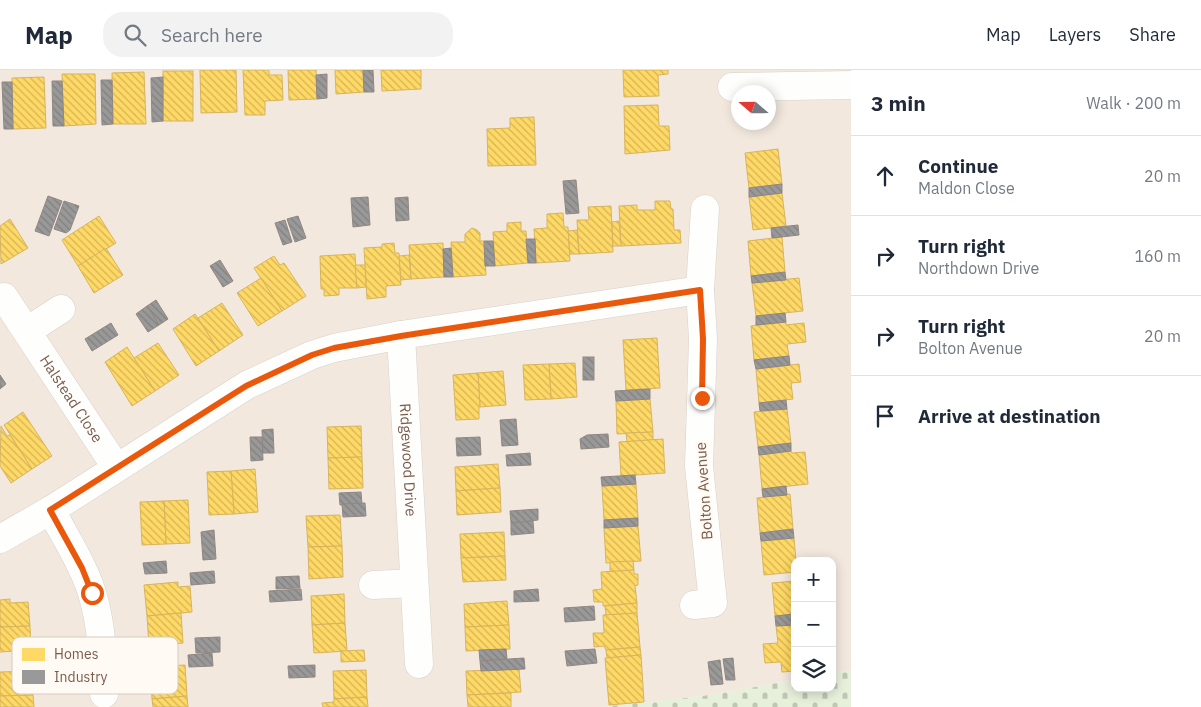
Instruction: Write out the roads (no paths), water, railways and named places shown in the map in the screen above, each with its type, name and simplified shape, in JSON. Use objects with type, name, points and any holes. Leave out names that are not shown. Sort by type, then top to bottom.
[{"type":"street","points":[[776,86],[851,85]]},
{"type":"street","name":"Bolton Avenue","points":[[694,605],[713,603],[699,466],[703,339],[700,290],[705,209]]},
{"type":"street","points":[[0,539],[50,510],[246,386],[294,362],[334,348],[401,336],[700,290]]},
{"type":"street","name":"Halstead Close","points":[[4,297],[116,468]]},
{"type":"street","points":[[27,331],[61,309]]},
{"type":"street","name":"Ridgewood Drive","points":[[401,336],[419,664]]},
{"type":"street","points":[[50,510],[82,568],[92,593],[100,637]]},
{"type":"street","points":[[372,585],[414,583]]}]
